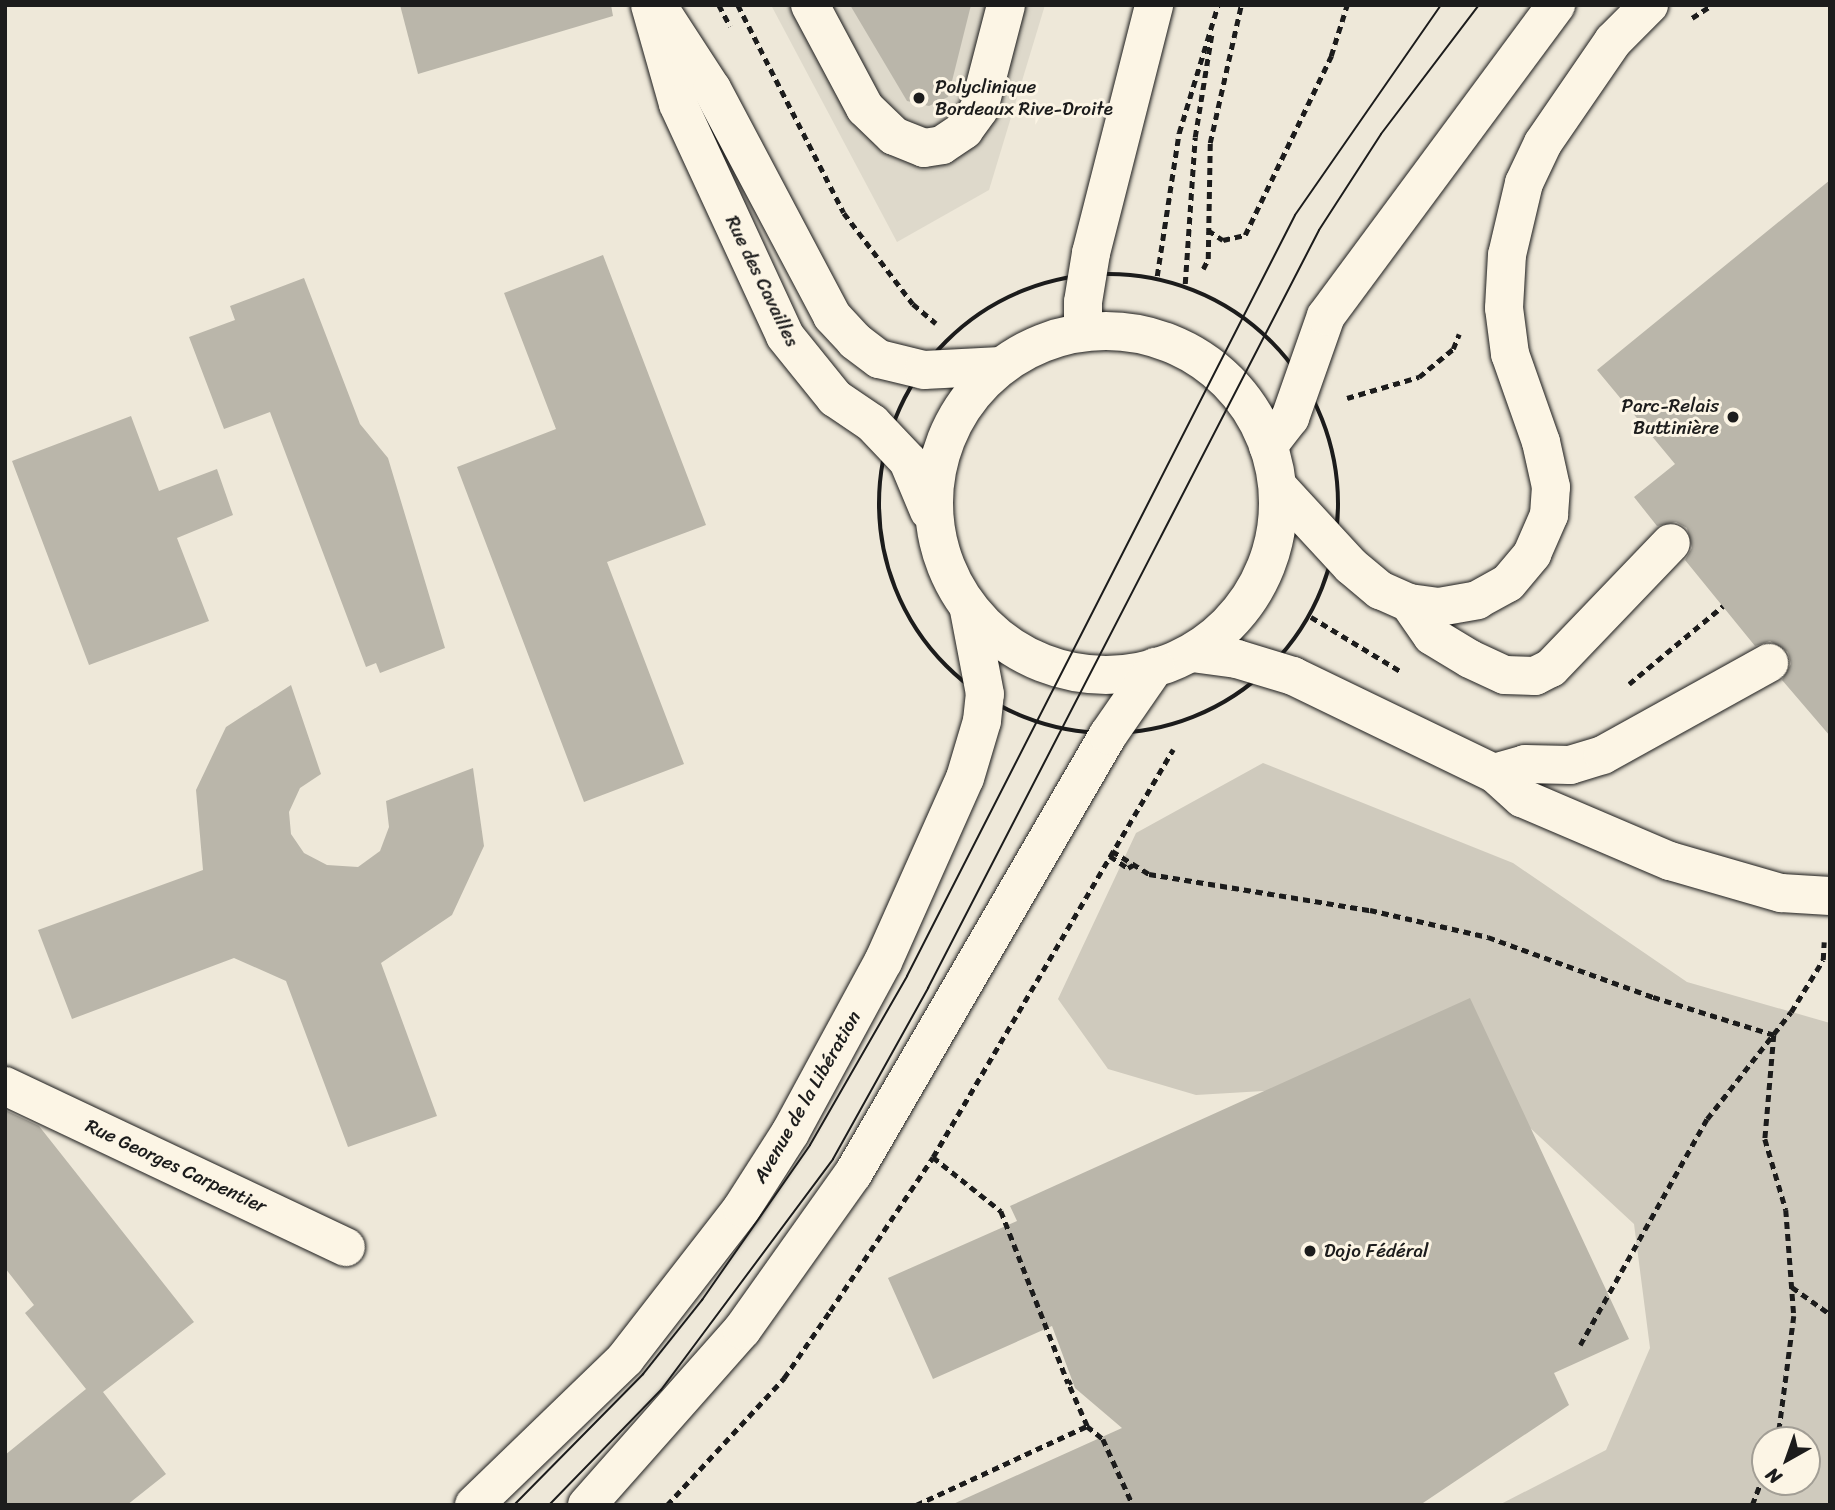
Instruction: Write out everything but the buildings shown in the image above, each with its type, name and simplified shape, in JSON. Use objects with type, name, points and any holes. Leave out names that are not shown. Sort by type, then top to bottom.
[{"type":"street","name":"Rue des Cavailles","points":[[650,5],[678,104],[785,336],[835,398],[872,423],[908,461],[932,518]]},
{"type":"street","points":[[658,5],[712,89],[832,316],[855,341],[879,359],[924,370],[1001,366]]},
{"type":"street","points":[[810,5],[865,108],[894,136],[924,148],[942,145],[964,130],[979,109],[1006,5]]},
{"type":"street","points":[[1083,331],[1083,302],[1091,253],[1154,5]]},
{"type":"street","points":[[1268,446],[1290,418],[1300,382],[1326,316],[1556,5]]},
{"type":"street","points":[[1279,488],[1332,547],[1380,590],[1409,603],[1439,607],[1477,600],[1508,583],[1532,554],[1549,515],[1551,487],[1541,442],[1510,354],[1504,308],[1507,254],[1524,183],[1543,143],[1613,40],[1648,5]]},
{"type":"street","points":[[1083,331],[1152,338],[1186,350],[1235,394],[1268,446],[1279,488],[1279,527],[1268,569],[1249,602],[1192,653],[1155,667],[1091,674],[1064,668],[1004,641],[969,610],[944,566],[932,518],[936,460],[961,407],[1001,366],[1026,350],[1083,331]]},
{"type":"street","points":[[1409,603],[1432,636],[1470,659],[1505,674],[1535,676],[1551,668],[1671,543]]},
{"type":"street","name":"Avenue de la Libération","points":[[474,1505],[625,1359],[742,1208],[790,1133],[883,962],[965,778],[982,721],[985,694],[969,610]]},
{"type":"street","points":[[1192,653],[1237,659],[1293,676],[1494,773],[1522,798],[1670,861],[1781,893],[1829,896]]},
{"type":"street","points":[[1494,773],[1525,764],[1570,765],[1604,755],[1769,663]]},
{"type":"street","points":[[587,1505],[741,1330],[853,1174],[1108,735],[1155,667]]},
{"type":"street","name":"Rue Georges Carpentier","points":[[5,1086],[346,1247]]},
{"type":"path","points":[[719,5],[736,36]]},
{"type":"path","points":[[738,5],[844,213],[913,304],[937,323]]},
{"type":"path","points":[[1218,5],[1179,133],[1157,276],[1205,293],[1264,338],[1318,405],[1331,450],[1337,505],[1332,547]]},
{"type":"path","points":[[1203,269],[1208,259],[1210,143],[1241,5]]},
{"type":"path","points":[[1208,230],[1223,240],[1245,235],[1331,56],[1347,5]]},
{"type":"path","points":[[1185,284],[1195,137],[1215,14]]},
{"type":"path","points":[[932,343],[940,350]]},
{"type":"path","points":[[949,684],[952,672]]},
{"type":"path","points":[[667,1505],[785,1378],[933,1157],[1173,749]]},
{"type":"path","points":[[1111,853],[1128,867],[1134,865],[1149,874],[1370,910],[1488,937],[1653,997],[1774,1035]]},
{"type":"path","points":[[1580,1345],[1707,1119],[1774,1035],[1823,960],[1829,896]]},
{"type":"path","points":[[1774,1035],[1765,1139],[1786,1210],[1794,1316],[1780,1426]]},
{"type":"path","points":[[933,1157],[1001,1211],[1087,1426],[1103,1439],[1133,1505]]},
{"type":"path","points":[[1792,1287],[1830,1314]]},
{"type":"path","points":[[916,1505],[1087,1426]]},
{"type":"shaded area","name":"Polyclinique Bordeaux Rive-Droite","points":[[771,5],[1045,5],[989,190],[897,242]]},
{"type":"shaded area","points":[[1263,763],[1513,863],[1687,982],[1830,1023],[1830,1505],[1499,1505],[1606,1450],[1650,1348],[1634,1224],[1476,1078],[1196,1095],[1108,1069],[1058,999],[1136,833]]},
{"type":"tram line","points":[[514,1505],[643,1374],[702,1300],[810,1145],[907,976],[1295,215],[1441,5]]},
{"type":"tram line","points":[[549,1505],[661,1390],[833,1159],[928,988],[1319,230],[1381,134],[1479,5]]},
{"type":"place","name":"Polyclinique Bordeaux Rive-Droite","points":[[919,98]]},
{"type":"place","name":"Parc-Relais Buttinière","points":[[1733,417]]},
{"type":"place","name":"Dojo Fédéral","points":[[1310,1251]]}]
